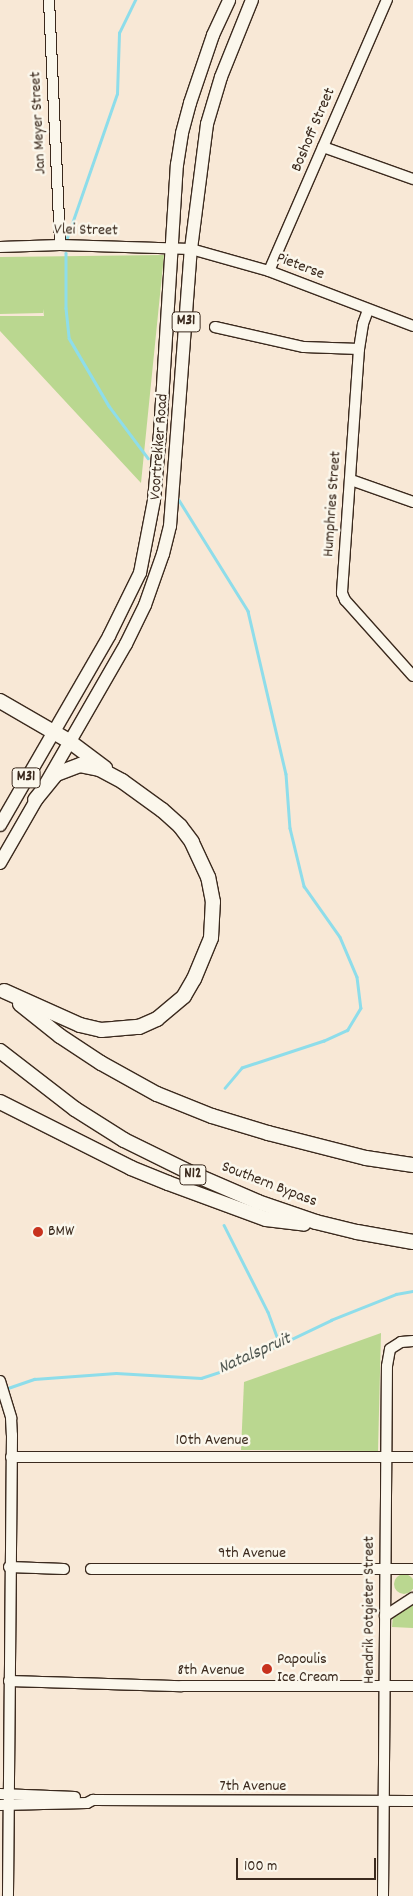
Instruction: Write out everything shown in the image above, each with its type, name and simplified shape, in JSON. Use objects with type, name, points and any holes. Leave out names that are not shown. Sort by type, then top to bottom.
[{"type":"highway","points":[[0,701],[69,741],[141,794],[180,826],[200,856],[208,877],[213,902],[211,938],[194,980],[179,1002],[157,1019],[139,1027],[101,1030],[80,1025],[2,989]]},
{"type":"highway","points":[[35,800],[56,774],[80,764],[99,769],[122,781]]},
{"type":"highway","points":[[2,989],[60,1036],[101,1063],[156,1094],[212,1116],[268,1133],[366,1158],[413,1165]]},
{"type":"highway","name":"Southern Bypass","points":[[0,1051],[75,1109],[124,1140],[191,1173],[258,1202],[316,1222],[357,1232],[413,1242]]},
{"type":"highway","points":[[0,1102],[131,1168],[232,1208],[266,1219],[357,1232]]},
{"type":"main road","name":"Voortrekker Road","points":[[0,825],[109,636],[132,590],[142,564],[154,500],[176,165],[182,133],[204,62],[229,0]]},
{"type":"main road","name":"Voortrekker Road","points":[[1,862],[126,644],[145,605],[163,554],[170,526],[191,249],[207,124],[220,77],[252,0]]},
{"type":"street","name":"Jan Meyer Street","points":[[49,0],[60,245]]},
{"type":"street","name":"Boshoff Street","points":[[269,271],[387,0]]},
{"type":"street","points":[[323,147],[413,179]]},
{"type":"street","name":"Vlei Street","points":[[0,247],[60,245],[172,248]]},
{"type":"street","name":"Pieterse","points":[[172,248],[191,249],[269,271],[413,326]]},
{"type":"street","name":"Humphries Street","points":[[368,310],[363,324],[359,349],[342,588],[343,596],[413,676]]},
{"type":"street","points":[[215,327],[304,347],[359,349]]},
{"type":"street","points":[[351,480],[413,502]]},
{"type":"street","name":"Hendrik Potgieter Street","points":[[383,1896],[388,1358],[390,1349],[395,1345],[401,1342],[413,1341]]},
{"type":"street","points":[[0,1381],[10,1413],[12,1434],[9,1567],[10,1682],[4,1794],[8,1847],[8,1896]]},
{"type":"street","name":"10th Avenue","points":[[11,1457],[413,1457]]},
{"type":"street","points":[[9,1567],[64,1569]]},
{"type":"street","name":"9th Avenue","points":[[91,1569],[385,1568],[412,1570]]},
{"type":"street","points":[[386,1616],[413,1598]]},
{"type":"street","name":"8th Avenue","points":[[10,1682],[182,1686],[413,1686]]},
{"type":"street","name":"7th Avenue","points":[[4,1794],[87,1798],[93,1800],[413,1801]]},
{"type":"street","name":"7th Avenue","points":[[4,1805],[87,1803],[93,1800]]},
{"type":"street","points":[[0,1833],[8,1847]]},
{"type":"green space","points":[[164,255],[141,483],[0,331],[0,316],[44,316],[43,309],[43,313],[0,314],[0,257]]},
{"type":"green space","points":[[381,1333],[378,1451],[241,1450],[244,1382]]},
{"type":"green space","points":[[404,1574],[411,1577],[414,1584],[411,1591],[404,1594],[397,1591],[394,1584],[397,1577]]},
{"type":"green space","points":[[413,1600],[413,1628],[392,1627],[393,1615]]},
{"type":"waterway","points":[[67,238],[117,94],[119,33],[135,0]]},
{"type":"waterway","points":[[66,253],[66,308],[69,338],[109,406],[148,458]]},
{"type":"waterway","points":[[179,500],[248,611],[286,774],[290,828],[304,886],[340,937],[357,977],[361,1008],[348,1030],[324,1041],[242,1068],[225,1088]]},
{"type":"waterway","points":[[224,1225],[268,1312],[279,1343]]},
{"type":"waterway","name":"Natalspruit","points":[[5,1389],[34,1379],[116,1373],[201,1378],[231,1368],[331,1320],[396,1294],[413,1291]]},
{"type":"place","name":"BMW","points":[[38,1232]]},
{"type":"place","name":"Papoulis Ice Cream","points":[[267,1669]]}]
